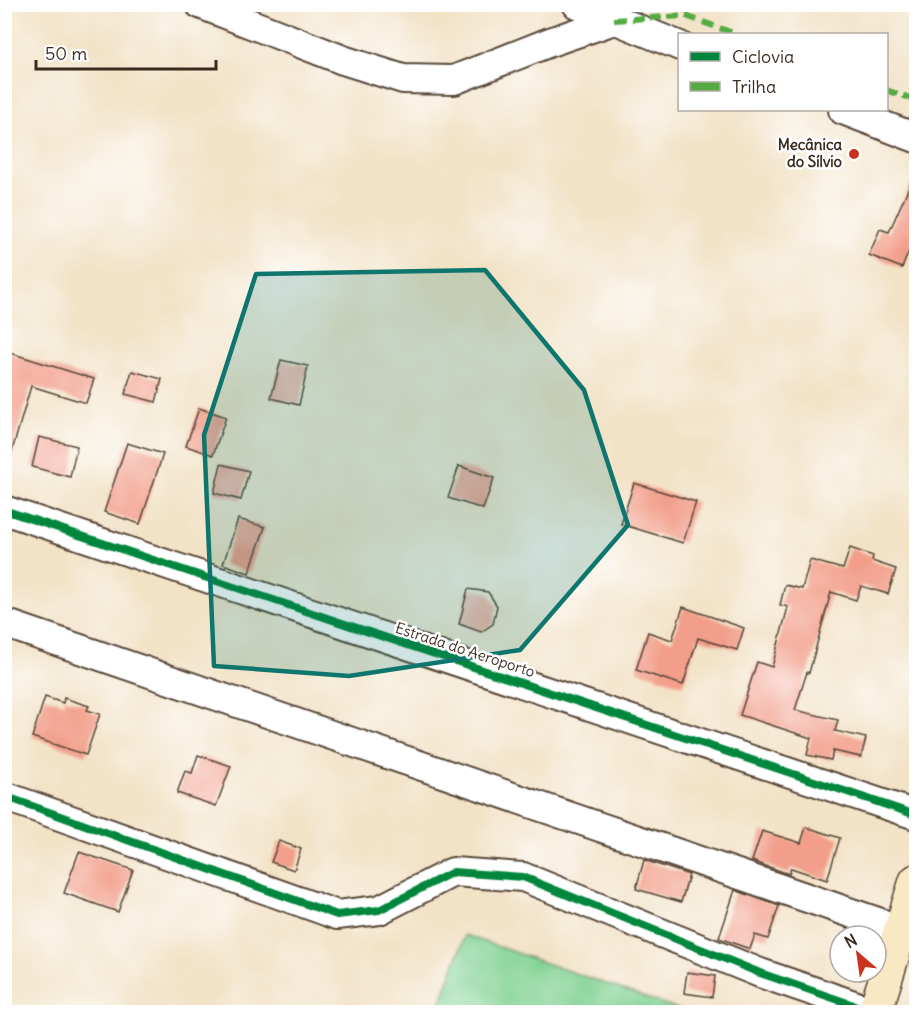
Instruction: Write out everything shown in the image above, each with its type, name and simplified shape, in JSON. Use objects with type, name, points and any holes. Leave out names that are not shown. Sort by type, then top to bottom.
[{"type":"main road","points":[[875,1012],[916,881]]},
{"type":"street","points":[[200,4],[343,60],[403,79],[454,80],[550,42],[614,20]]},
{"type":"street","points":[[577,4],[678,45]]},
{"type":"street","points":[[846,111],[916,138]]},
{"type":"street","name":"Estrada do Aeroporto","points":[[4,510],[916,815]]},
{"type":"street","points":[[4,624],[901,930]]},
{"type":"street","points":[[4,796],[337,915],[379,910],[453,872],[523,877],[760,973],[875,1012]]},
{"type":"highlighted area","points":[[485,270],[584,390],[628,525],[520,650],[349,676],[214,666],[204,435],[256,274]]},
{"type":"green space","points":[[465,935],[687,1012],[437,1012]]},
{"type":"building","points":[[916,171],[916,233],[902,268],[869,255],[880,229],[889,232]]},
{"type":"building","points":[[4,351],[94,379],[86,403],[31,386],[10,458],[4,457]]},
{"type":"building","points":[[281,360],[308,366],[299,405],[271,398]]},
{"type":"building","points":[[132,371],[162,379],[156,402],[125,394]]},
{"type":"building","points":[[199,408],[226,417],[213,455],[186,446]]},
{"type":"building","points":[[39,437],[77,446],[70,477],[32,467]]},
{"type":"building","points":[[127,443],[163,454],[140,524],[104,512]]},
{"type":"building","points":[[221,464],[249,471],[241,500],[214,493]]},
{"type":"building","points":[[459,466],[494,478],[483,509],[448,498]]},
{"type":"building","points":[[634,483],[696,502],[683,543],[621,524]]},
{"type":"building","points":[[238,519],[265,527],[249,573],[223,564]]},
{"type":"building","points":[[850,548],[873,556],[872,561],[896,569],[888,594],[861,586],[856,600],[831,592],[809,673],[807,672],[795,710],[838,720],[835,731],[866,738],[861,757],[833,751],[831,760],[807,755],[811,738],[740,715],[757,662],[772,667],[788,607],[780,605],[785,585],[802,589],[810,560],[843,569]]},
{"type":"building","points":[[468,589],[488,592],[497,606],[493,624],[481,632],[459,624]]},
{"type":"building","points":[[683,607],[744,628],[737,650],[698,638],[683,685],[636,670],[648,632],[672,640]]},
{"type":"building","points":[[45,697],[63,703],[64,698],[89,706],[87,710],[100,714],[86,755],[32,737]]},
{"type":"building","points":[[198,755],[231,766],[216,806],[177,793],[185,771],[192,773]]},
{"type":"building","points":[[806,827],[840,838],[827,880],[791,868],[789,874],[752,861],[762,831],[801,843]]},
{"type":"building","points":[[279,841],[301,849],[294,870],[271,862]]},
{"type":"building","points":[[79,852],[133,870],[118,912],[64,893]]},
{"type":"building","points":[[644,860],[689,875],[681,902],[636,889]]},
{"type":"building","points":[[735,890],[779,906],[768,939],[755,935],[750,949],[719,938]]},
{"type":"building","points":[[687,972],[715,976],[712,997],[684,993]]},
{"type":"marked path","points":[[614,20],[686,16],[733,33]]},
{"type":"marked path","points":[[888,91],[916,100]]},
{"type":"cycle path","points":[[4,510],[916,815]]},
{"type":"cycle path","points":[[4,796],[337,915],[379,910],[453,872],[523,877],[760,973],[874,1012]]},
{"type":"place","name":"Mecânica do Sílvio","points":[[854,154]]}]
